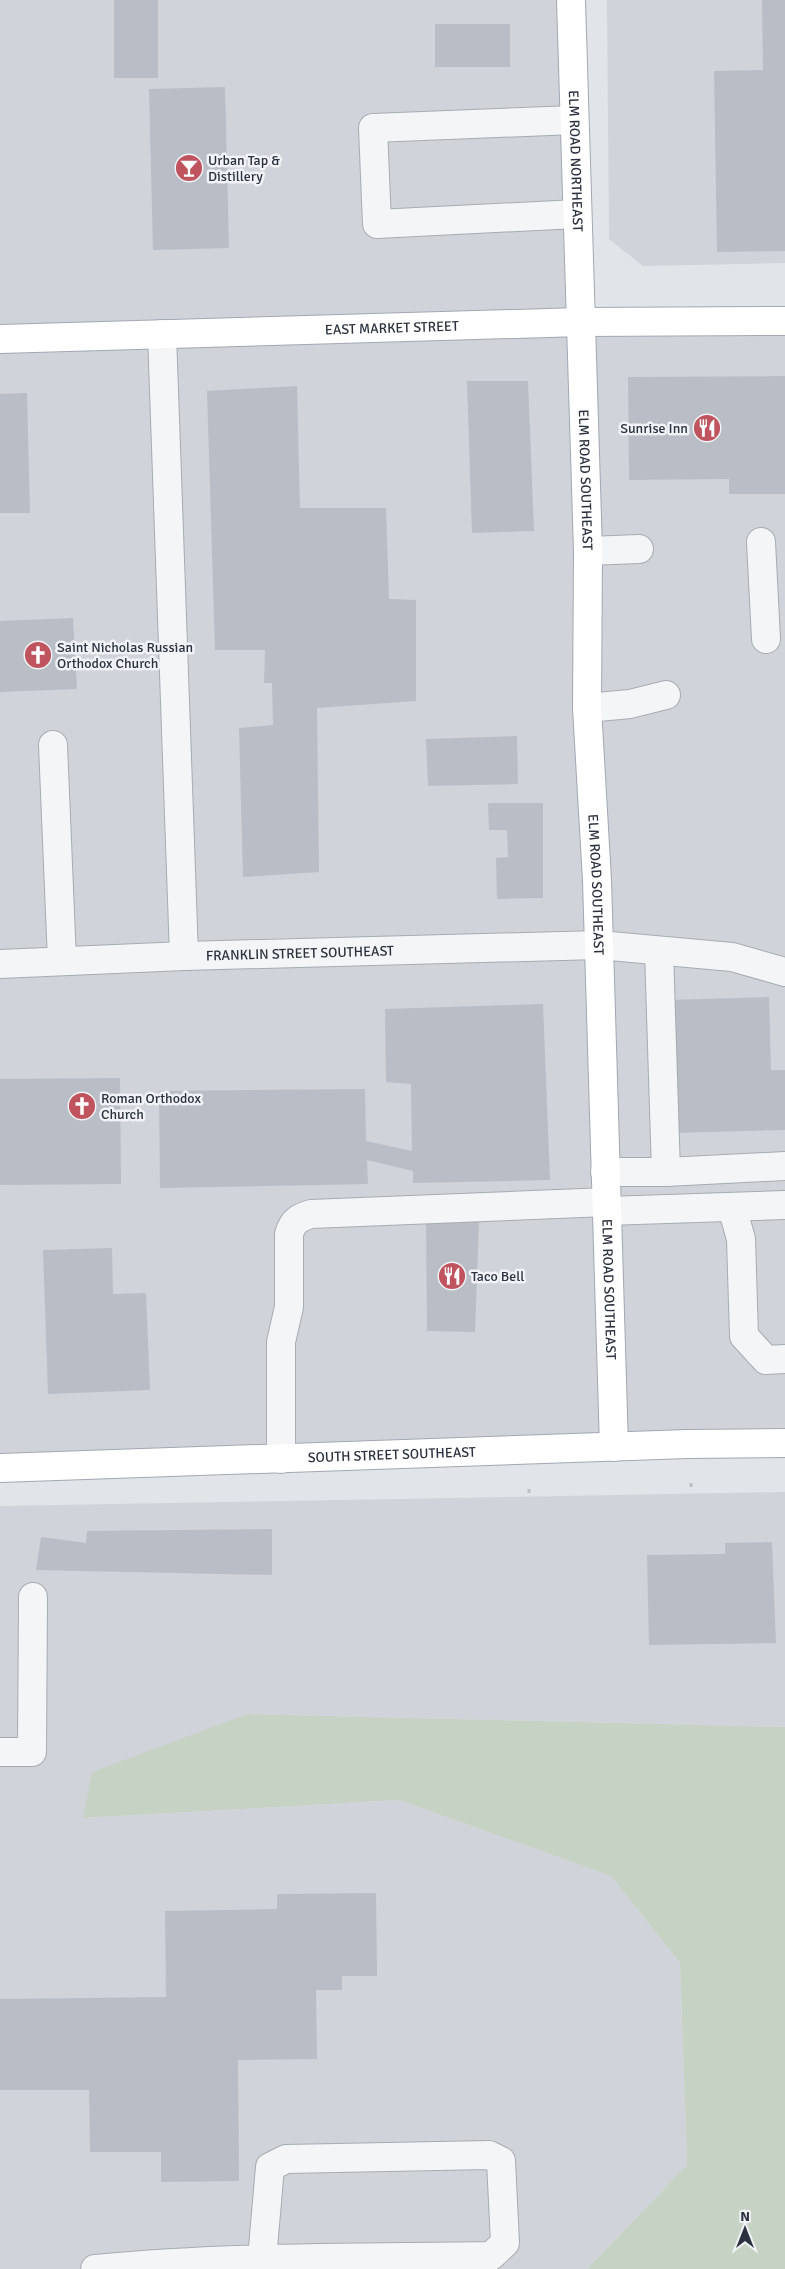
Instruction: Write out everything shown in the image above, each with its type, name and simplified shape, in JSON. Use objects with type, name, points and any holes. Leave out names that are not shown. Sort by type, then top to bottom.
[{"type":"main road","name":"ELM ROAD NORTHEAST","points":[[571,0],[580,322]]},
{"type":"main road","name":"EAST MARKET STREET","points":[[0,339],[580,322],[785,320]]},
{"type":"main road","name":"ELM ROAD SOUTHEAST","points":[[580,322],[588,551],[587,708],[599,946],[614,1447]]},
{"type":"main road","name":"SOUTH STREET SOUTHEAST","points":[[0,1468],[785,1443]]},
{"type":"street","points":[[574,120],[373,128],[377,224],[577,214]]},
{"type":"street","points":[[162,334],[184,956]]},
{"type":"street","points":[[761,542],[766,639]]},
{"type":"street","points":[[588,551],[639,549]]},
{"type":"street","points":[[587,708],[630,704],[666,695]]},
{"type":"street","points":[[53,745],[62,961]]},
{"type":"street","name":"FRANKLIN STREET SOUTHEAST","points":[[0,964],[184,956],[599,946],[732,958],[785,972]]},
{"type":"street","points":[[658,952],[666,1172]]},
{"type":"street","points":[[605,1172],[666,1172],[785,1166]]},
{"type":"street","points":[[282,1459],[281,1359],[282,1342],[289,1307],[289,1234],[292,1224],[300,1217],[320,1214],[607,1206],[732,1207],[785,1205]]},
{"type":"street","points":[[732,1207],[741,1240],[744,1336],[766,1360],[785,1359]]},
{"type":"street","points":[[0,1752],[32,1752],[33,1597]]},
{"type":"street","points":[[95,2269],[170,2261],[262,2264],[492,2256],[506,2243],[501,2161],[489,2155],[286,2159],[270,2167],[262,2264]]},
{"type":"path","points":[[691,1483],[691,1489]]},
{"type":"path","points":[[529,1489],[529,1494]]},
{"type":"shaded area","points":[[0,0],[571,0],[581,322],[785,321],[785,1443],[0,1467]]},
{"type":"shaded area","points":[[607,0],[785,0],[785,263],[643,266],[609,239]]},
{"type":"shaded area","points":[[785,1492],[785,1727],[248,1714],[83,1818],[399,1800],[611,1876],[680,1963],[687,2165],[587,2269],[0,2269],[0,1506]]},
{"type":"green space","points":[[248,1714],[785,1727],[785,2269],[587,2269],[687,2165],[680,1963],[611,1876],[399,1800],[83,1818],[92,1772]]},
{"type":"building","points":[[114,0],[158,0],[158,78],[114,78]]},
{"type":"building","points":[[762,0],[785,0],[785,251],[717,252],[714,71],[763,70]]},
{"type":"building","points":[[435,24],[510,24],[510,67],[435,67]]},
{"type":"building","name":"Urban Tap & Distillery","points":[[225,87],[229,248],[153,250],[149,89]]},
{"type":"building","name":"Sunrise Inn","points":[[785,376],[785,494],[729,494],[729,479],[629,480],[628,377]]},
{"type":"building","points":[[467,381],[528,381],[534,531],[472,533]]},
{"type":"building","points":[[297,386],[300,508],[386,508],[389,599],[416,600],[416,701],[317,708],[319,872],[243,877],[239,728],[273,725],[272,683],[264,683],[265,650],[215,650],[207,391]]},
{"type":"building","points":[[27,393],[30,513],[0,513],[0,394]]},
{"type":"building","name":"Saint Nicholas Russian Orthodox Church","points":[[73,618],[77,689],[0,692],[0,621]]},
{"type":"building","points":[[517,736],[518,784],[428,786],[426,739]]},
{"type":"building","points":[[488,803],[543,803],[543,898],[497,899],[496,858],[508,857],[507,830],[489,830]]},
{"type":"building","points":[[769,997],[771,1070],[785,1070],[785,1130],[672,1133],[668,1000]]},
{"type":"building","points":[[543,1004],[550,1180],[413,1183],[413,1171],[367,1160],[368,1184],[160,1188],[159,1091],[365,1089],[366,1141],[412,1151],[411,1084],[386,1082],[385,1009]]},
{"type":"building","points":[[120,1078],[121,1184],[0,1185],[0,1079]]},
{"type":"building","name":"Taco Bell","points":[[426,1221],[479,1221],[475,1332],[427,1331]]},
{"type":"building","points":[[112,1248],[113,1294],[146,1293],[150,1390],[48,1394],[43,1250]]},
{"type":"building","points":[[272,1529],[272,1575],[36,1570],[41,1537],[86,1543],[87,1531]]},
{"type":"building","points":[[772,1542],[776,1643],[649,1645],[647,1555],[725,1554],[725,1543]]},
{"type":"building","points":[[376,1893],[377,1976],[342,1976],[342,1990],[316,1990],[317,2059],[238,2060],[239,2181],[161,2182],[161,2152],[90,2152],[89,2090],[0,2090],[0,1999],[166,1997],[165,1911],[277,1909],[277,1894]]},
{"type":"place","name":"Urban Tap & Distillery","points":[[189,168]]},
{"type":"place","name":"Sunrise Inn","points":[[707,428]]},
{"type":"place","name":"Saint Nicholas Russian Orthodox Church","points":[[38,655]]},
{"type":"place","name":"Roman Orthodox Church","points":[[82,1106]]},
{"type":"place","name":"Taco Bell","points":[[452,1276]]}]
